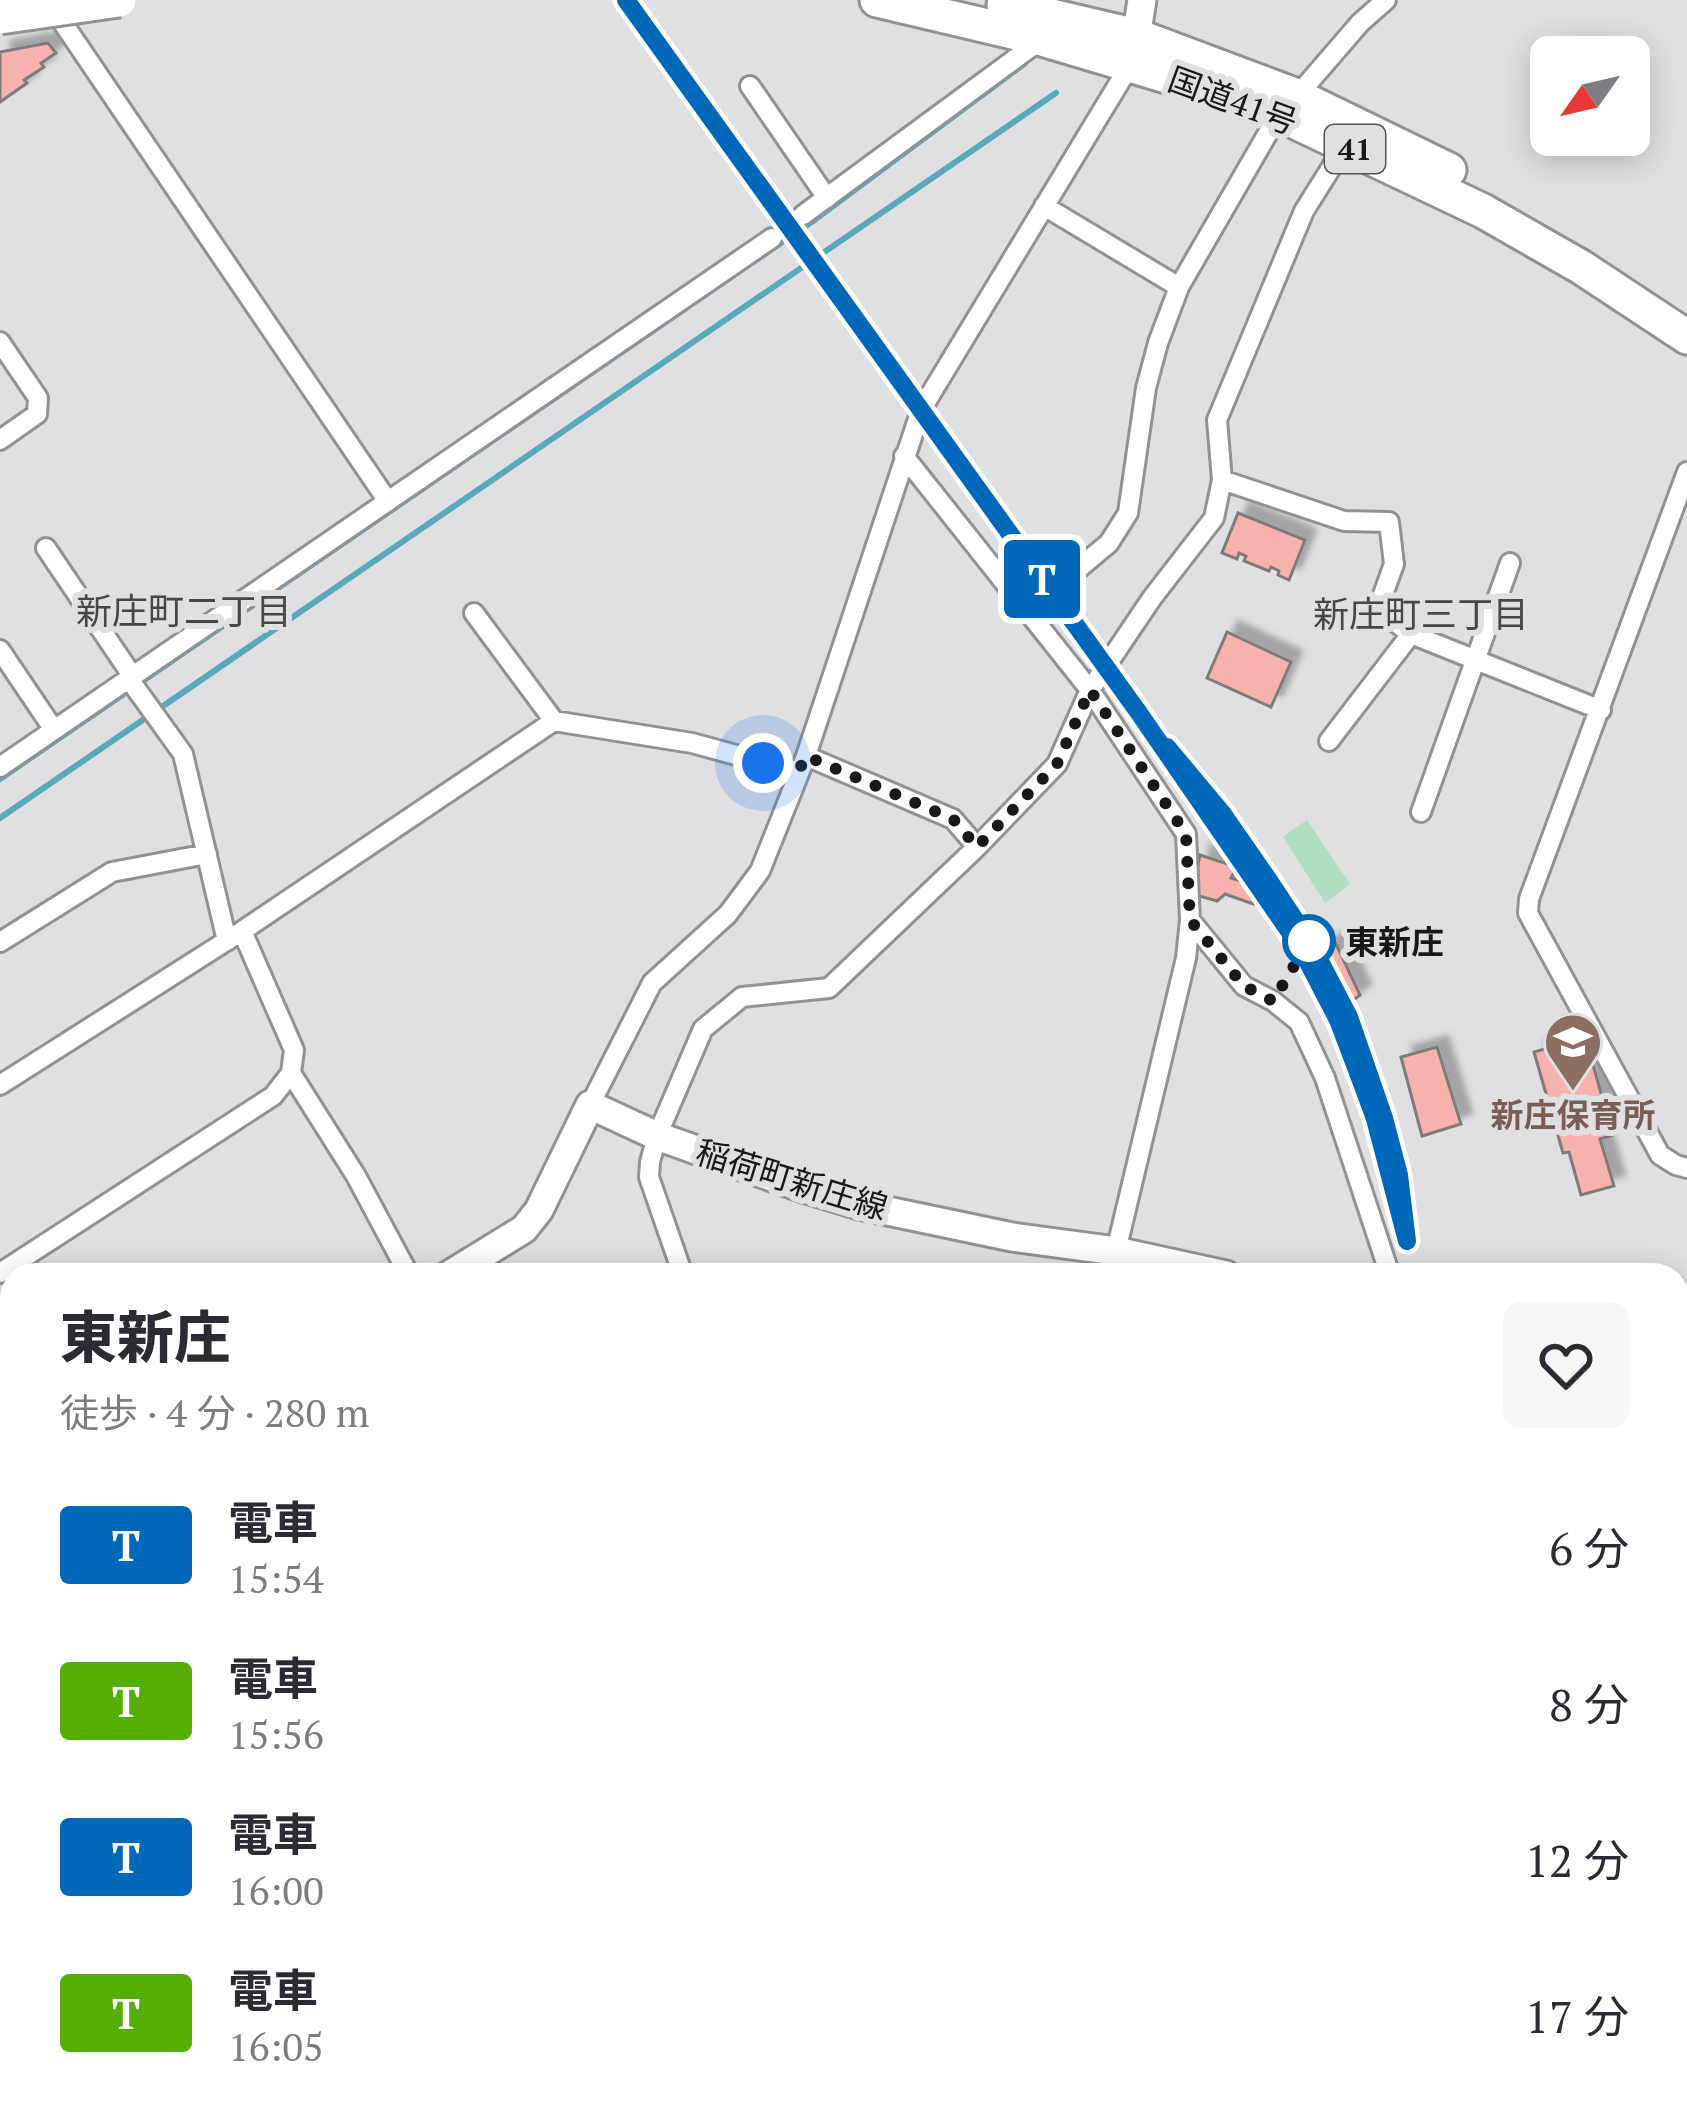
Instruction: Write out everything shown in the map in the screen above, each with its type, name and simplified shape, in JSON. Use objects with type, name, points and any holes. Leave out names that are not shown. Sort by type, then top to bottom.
[{"type":"highway","points":[[0,17],[119,0]]},
{"type":"highway","name":"国道41号","points":[[877,0],[991,10],[1134,51],[1227,94],[1288,105],[1377,132],[1592,247],[1687,309]]},
{"type":"highway","name":"国道41号","points":[[991,10],[1042,39],[1134,51]]},
{"type":"highway","name":"国道41号","points":[[1288,105],[1346,144],[1581,267],[1687,337]]},
{"type":"main road","points":[[1134,51],[1142,0]]},
{"type":"main road","points":[[469,1263],[524,1229],[539,1210],[590,1105]]},
{"type":"main road","name":"稲荷町新庄線","points":[[590,1105],[657,1136],[860,1204],[1012,1237],[1171,1263]]},
{"type":"street","points":[[47,0],[387,500]]},
{"type":"street","points":[[1078,568],[1109,543],[1129,512],[1147,388],[1179,287],[1288,105],[1386,0]]},
{"type":"street","points":[[803,215],[1042,39]]},
{"type":"street","points":[[590,1105],[652,983],[728,914],[760,871],[802,764],[921,410],[1134,51]]},
{"type":"street","points":[[750,86],[827,198]]},
{"type":"street","points":[[679,1263],[650,1177],[650,1162],[703,1029],[742,997],[829,988],[1057,764],[1090,690],[1214,518],[1222,480],[1217,420],[1304,211],[1346,144]]},
{"type":"street","points":[[1044,206],[1179,287]]},
{"type":"street","points":[[0,767],[772,238]]},
{"type":"street","points":[[0,342],[38,398],[38,414],[0,440]]},
{"type":"street","points":[[904,456],[1090,690],[1186,834],[1190,920],[1186,958],[1116,1251]]},
{"type":"street","points":[[1687,472],[1682,497],[1529,898],[1528,913],[1660,1155],[1687,1168]]},
{"type":"street","points":[[1222,480],[1344,521],[1389,522],[1394,563],[1381,600],[1385,614],[1412,634],[1601,710]]},
{"type":"street","points":[[15,1263],[273,1096],[291,1073],[294,1050],[235,936],[207,854],[183,754],[46,548]]},
{"type":"street","points":[[1421,812],[1510,563]]},
{"type":"street","points":[[474,613],[554,721]]},
{"type":"street","points":[[1329,741],[1412,634]]},
{"type":"street","points":[[0,650],[54,730]]},
{"type":"street","points":[[0,1085],[235,936],[554,721],[802,764],[953,819],[977,847]]},
{"type":"street","points":[[0,942],[112,872],[207,854]]},
{"type":"street","points":[[1190,920],[1244,986],[1299,1022],[1325,1078],[1386,1263]]},
{"type":"street","points":[[291,1073],[403,1263]]},
{"type":"green space","points":[[1307,820],[1350,884],[1325,903],[1283,837]]},
{"type":"building","points":[[48,43],[56,53],[0,102],[0,52]]},
{"type":"building","points":[[1238,513],[1305,540],[1289,580],[1271,567],[1269,571],[1244,561],[1246,556],[1239,553],[1237,559],[1222,553]]},
{"type":"building","points":[[1227,632],[1291,662],[1271,707],[1207,678]]},
{"type":"building","points":[[1200,855],[1237,867],[1231,878],[1254,885],[1253,904],[1225,894],[1217,901],[1192,894]]},
{"type":"building","points":[[1335,942],[1360,995],[1348,1004],[1318,953]]},
{"type":"building","name":"新庄保育所","points":[[1585,1037],[1613,1135],[1600,1139],[1614,1186],[1581,1195],[1569,1152],[1563,1153],[1534,1052]]},
{"type":"building","points":[[1437,1047],[1461,1124],[1422,1136],[1401,1057]]},
{"type":"waterway","points":[[0,779],[813,221],[1024,64]]},
{"type":"waterway","points":[[0,818],[1056,93]]},
{"type":"railway","points":[[626,0],[1139,713],[1300,947],[1338,1020],[1375,1119],[1411,1263]]},
{"type":"train","name":"T","points":[[626,0],[1139,713],[1300,947],[1338,1020],[1363,1086],[1407,1241],[1399,1175],[1349,1017],[1311,944],[1268,879],[1223,814],[1167,747]]},
{"type":"place","name":"東新庄","points":[[1309,941]]},
{"type":"place","name":"新庄保育所","points":[[1573,1093]]},
{"type":"district","name":"新庄町二丁目","points":[[184,610]]},
{"type":"district","name":"新庄町三丁目","points":[[1421,613]]},
{"type":"route","points":[[763,763],[798,772],[806,756],[953,819],[977,847],[1057,764],[1090,690],[1186,834],[1190,920],[1244,986],[1273,1001],[1309,941]]}]
